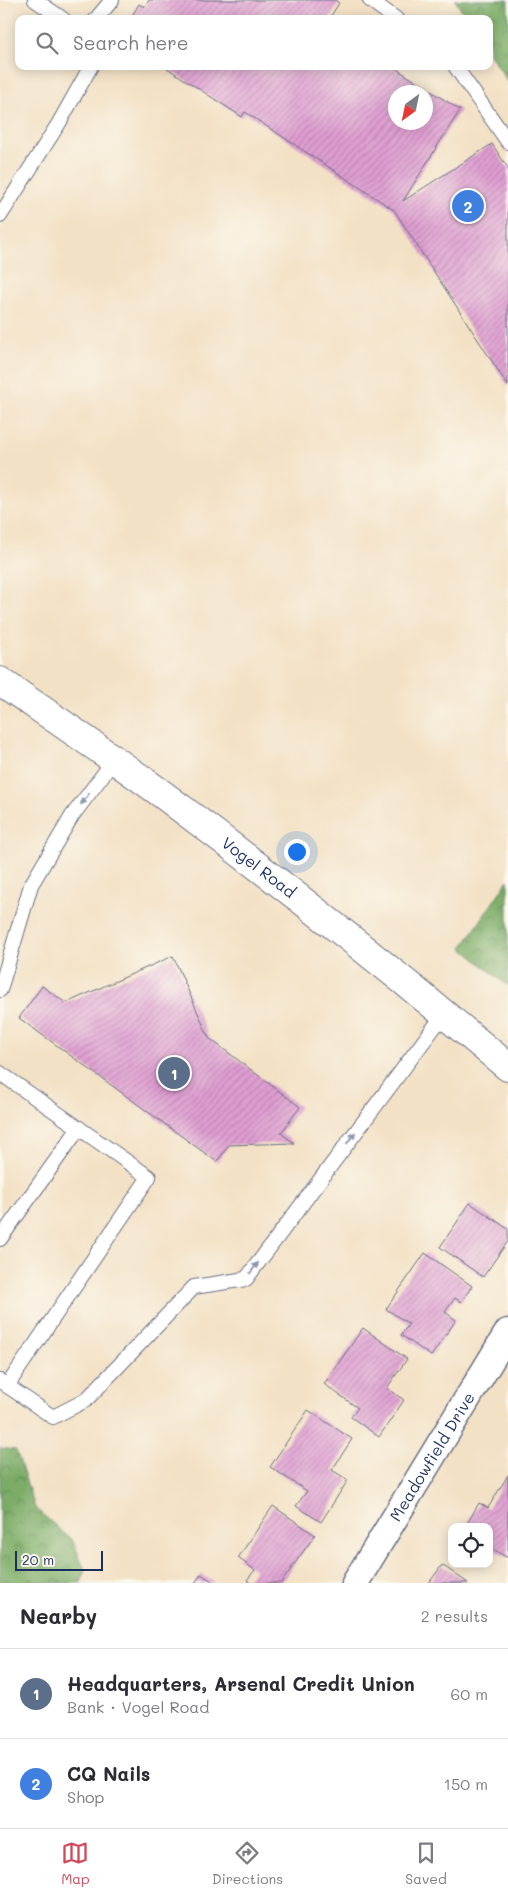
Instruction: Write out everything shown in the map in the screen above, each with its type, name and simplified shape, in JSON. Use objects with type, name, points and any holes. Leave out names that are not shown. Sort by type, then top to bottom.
[{"type":"main road","name":"Vogel Road","points":[[0,681],[114,760],[245,856],[508,1067]]},
{"type":"street","name":"Meadowfield Drive","points":[[355,1583],[508,1332]]},
{"type":"lane","points":[[35,0],[57,15]]},
{"type":"lane","points":[[99,15],[112,0]]},
{"type":"lane","points":[[370,0],[391,15]]},
{"type":"lane","points":[[0,216],[59,123],[90,70]]},
{"type":"lane","points":[[458,70],[508,142]]},
{"type":"lane","points":[[0,990],[31,885],[72,816],[114,760]]},
{"type":"lane","points":[[0,1073],[149,1177],[4,1384],[53,1417],[86,1400],[194,1287],[246,1279],[444,1014]]},
{"type":"lane","points":[[0,1239],[78,1128]]},
{"type":"green space","points":[[455,0],[508,0],[508,82],[493,59],[493,15],[464,15]]},
{"type":"green space","points":[[508,880],[508,986],[462,948]]},
{"type":"green space","points":[[0,1448],[16,1450],[35,1508],[73,1541],[85,1570],[81,1583],[0,1583]]},
{"type":"building","points":[[149,0],[335,0],[339,3],[332,15],[132,15],[139,4],[144,7]]},
{"type":"building","points":[[170,70],[398,70],[421,85],[388,85],[388,130],[433,130],[433,93],[460,110],[403,201],[492,144],[508,168],[508,386],[394,210],[245,112],[242,117]]},
{"type":"building","points":[[173,956],[209,1038],[300,1107],[281,1133],[294,1143],[229,1145],[217,1162],[19,1018],[42,986],[66,1003]]},
{"type":"building","points":[[470,1203],[508,1229],[508,1241],[483,1277],[440,1247]]},
{"type":"building","points":[[425,1253],[472,1286],[461,1302],[455,1298],[445,1312],[456,1320],[431,1356],[401,1335],[409,1324],[386,1309]]},
{"type":"building","points":[[363,1328],[407,1359],[387,1388],[404,1400],[379,1437],[351,1417],[358,1408],[324,1384]]},
{"type":"building","points":[[308,1410],[352,1439],[332,1470],[348,1480],[321,1522],[296,1506],[307,1491],[270,1467]]},
{"type":"building","points":[[508,1475],[508,1558],[493,1549],[493,1523],[467,1523],[479,1503],[488,1508]]},
{"type":"building","points":[[273,1506],[315,1535],[281,1583],[251,1583],[247,1580],[255,1570],[238,1558]]},
{"type":"building","points":[[442,1565],[468,1583],[429,1583]]},
{"type":"building","points":[[201,1574],[215,1583],[195,1583]]},
{"type":"place","name":"CQ Nails","points":[[468,206]]},
{"type":"place","name":"Headquarters, Arsenal Credit Union","points":[[174,1073]]}]
